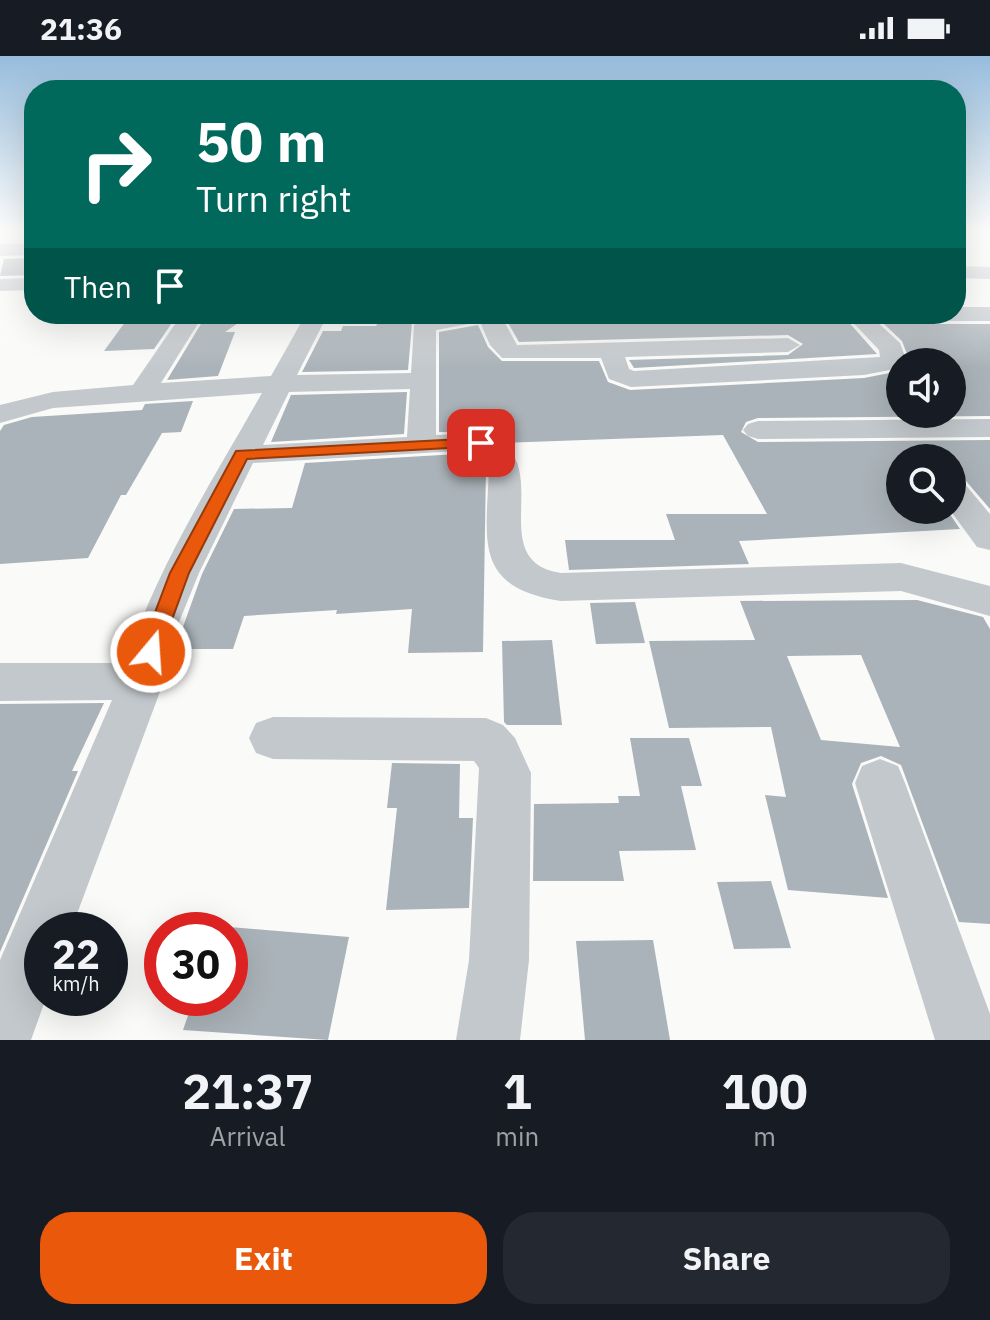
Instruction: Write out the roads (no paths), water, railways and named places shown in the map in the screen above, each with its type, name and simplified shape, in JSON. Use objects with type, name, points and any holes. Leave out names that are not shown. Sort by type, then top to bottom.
[{"type":"street","points":[[0,285],[24,284]]},
{"type":"street","points":[[966,314],[990,314]]},
{"type":"street","points":[[142,392],[186,324]]},
{"type":"street","points":[[49,912],[142,681],[159,622],[180,573],[311,324]]},
{"type":"street","points":[[421,445],[425,325],[431,324]]},
{"type":"street","points":[[493,324],[502,345],[511,353],[788,345]]},
{"type":"street","points":[[772,324],[807,370]]},
{"type":"street","points":[[611,350],[618,374],[631,379],[894,362],[891,348],[866,324]]},
{"type":"street","points":[[0,415],[18,405],[142,392],[277,384],[421,381]]},
{"type":"street","points":[[758,430],[903,428],[916,444]]},
{"type":"street","points":[[966,428],[990,428]]},
{"type":"street","points":[[241,455],[421,445],[481,443],[494,446],[505,466],[507,547],[511,566],[527,580],[561,587],[901,577],[990,601]]},
{"type":"street","points":[[966,508],[990,538]]},
{"type":"street","points":[[0,682],[142,681]]},
{"type":"street","points":[[273,738],[486,740],[498,754],[506,773],[499,960],[488,1040]]},
{"type":"street","points":[[880,783],[967,1040]]},
{"type":"street","points":[[0,1036],[24,975]]}]
